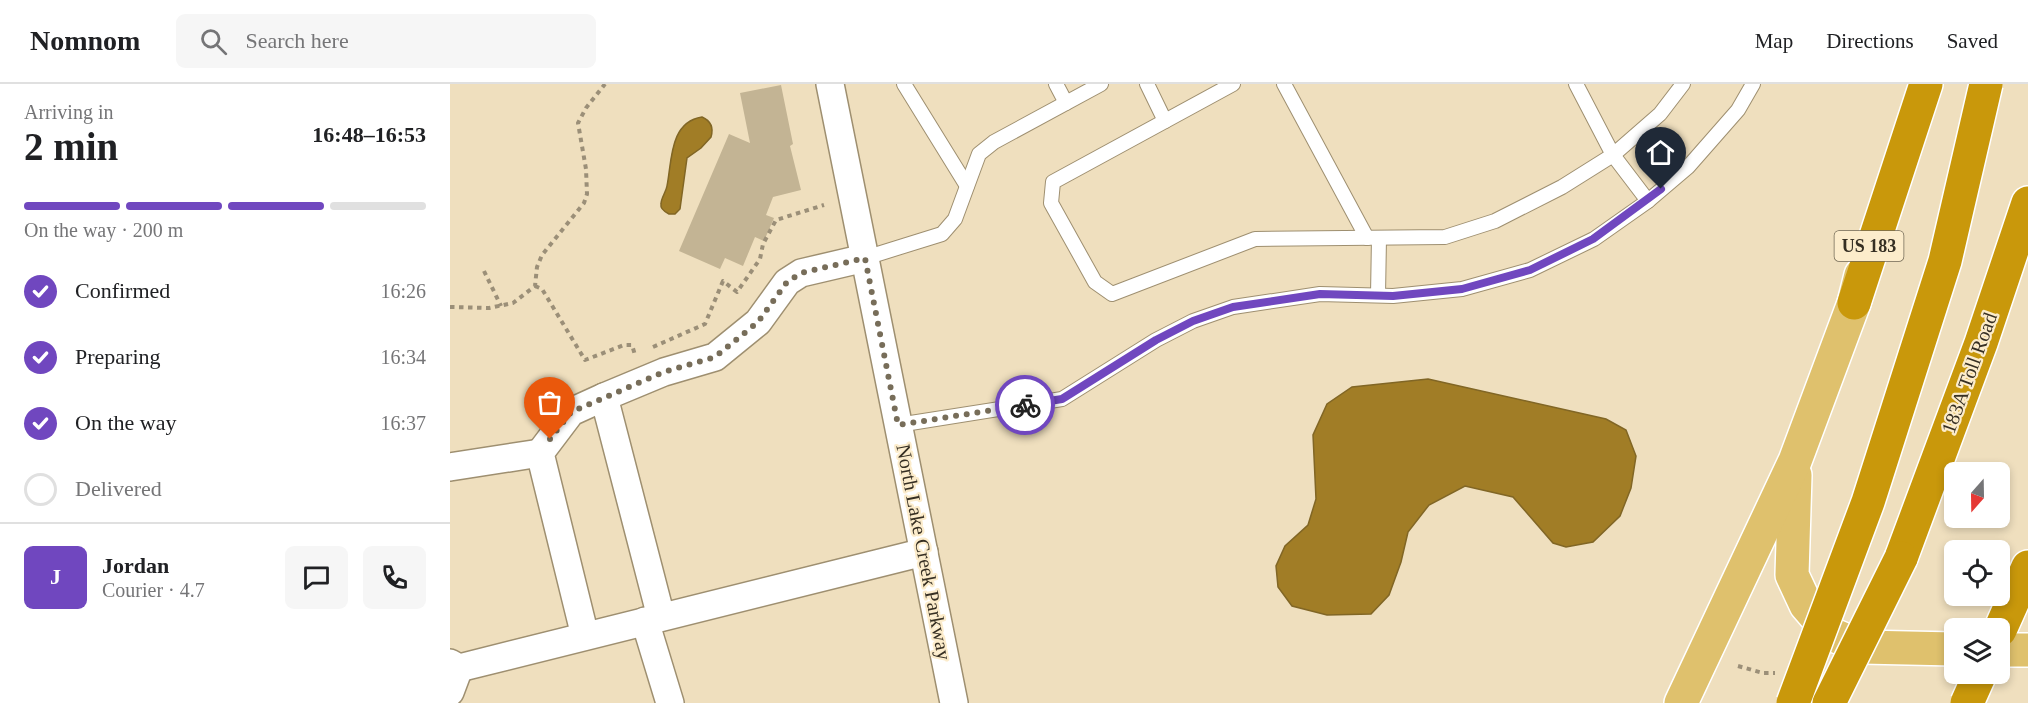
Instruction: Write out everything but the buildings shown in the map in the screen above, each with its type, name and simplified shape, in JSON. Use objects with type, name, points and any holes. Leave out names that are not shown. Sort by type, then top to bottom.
[{"type":"highway","points":[[1854,303],[1926,84]]},
{"type":"highway","points":[[1793,703],[1868,502],[1945,261],[1986,84]]},
{"type":"highway","name":"183A Toll Road","points":[[1829,703],[1901,558],[1981,343],[2028,203]]},
{"type":"highway","points":[[2005,618],[2028,567]]},
{"type":"highway","points":[[1966,703],[1975,684]]},
{"type":"main road","name":"US 183","points":[[1681,703],[1795,461],[1854,303],[1910,84]]},
{"type":"main road","points":[[1795,461],[1792,575],[1806,605],[1831,634],[1862,647],[1944,649]]},
{"type":"main road","points":[[2010,650],[2028,650]]},
{"type":"street","name":"North Lake Creek Parkway","points":[[830,84],[954,703]]},
{"type":"street","points":[[450,467],[540,453],[571,412],[664,372],[715,357],[758,322],[787,282],[801,273],[865,258]]},
{"type":"street","points":[[604,397],[670,703]]},
{"type":"street","points":[[540,453],[585,636]]},
{"type":"street","points":[[453,674],[585,636],[924,552]]},
{"type":"lane","points":[[904,84],[967,186]]},
{"type":"lane","points":[[1056,84],[1066,103]]},
{"type":"lane","points":[[865,258],[942,234],[955,219],[979,154],[993,141],[1101,84]]},
{"type":"lane","points":[[1148,84],[1165,121]]},
{"type":"lane","points":[[1233,84],[1053,182],[1051,203],[1095,282],[1112,294],[1255,239],[1445,237],[1495,221],[1562,187],[1613,155],[1660,114],[1683,84]]},
{"type":"lane","points":[[1284,84],[1373,238],[1378,295]]},
{"type":"lane","points":[[1576,84],[1613,155],[1648,201]]},
{"type":"lane","points":[[898,425],[1062,399],[1156,340],[1193,321],[1233,307],[1320,294],[1393,296],[1462,289],[1530,270],[1593,239],[1648,201],[1688,167],[1738,110],[1753,84]]},
{"type":"path","points":[[450,307],[501,306],[513,303],[535,286],[537,267],[542,255],[584,203],[587,194],[586,169],[578,123],[586,108],[605,84]]},
{"type":"path","points":[[535,286],[542,289],[585,360],[624,345],[632,345],[634,356],[705,324],[723,281],[737,292],[760,259],[763,244],[776,220],[824,205]]},
{"type":"path","points":[[484,271],[501,306]]},
{"type":"shaded area","points":[[702,117],[711,125],[711,137],[687,158],[680,209],[675,214],[669,214],[662,209],[661,204],[667,186],[674,144],[683,127],[691,120]]},
{"type":"shaded area","points":[[1428,379],[1606,419],[1626,430],[1636,456],[1631,488],[1620,516],[1593,542],[1566,547],[1553,543],[1513,497],[1465,486],[1429,505],[1408,532],[1401,562],[1389,595],[1371,614],[1327,615],[1292,606],[1278,587],[1276,566],[1285,546],[1308,525],[1316,499],[1313,435],[1327,404],[1352,387]]},
{"type":"way so far","points":[[550,439],[571,412],[664,372],[715,357],[758,322],[787,282],[801,273],[865,258],[898,425],[1025,405]]},
{"type":"route","points":[[1025,405],[1062,399],[1156,340],[1193,321],[1233,307],[1320,294],[1393,296],[1462,289],[1530,270],[1593,239],[1648,201],[1661,189]]}]
